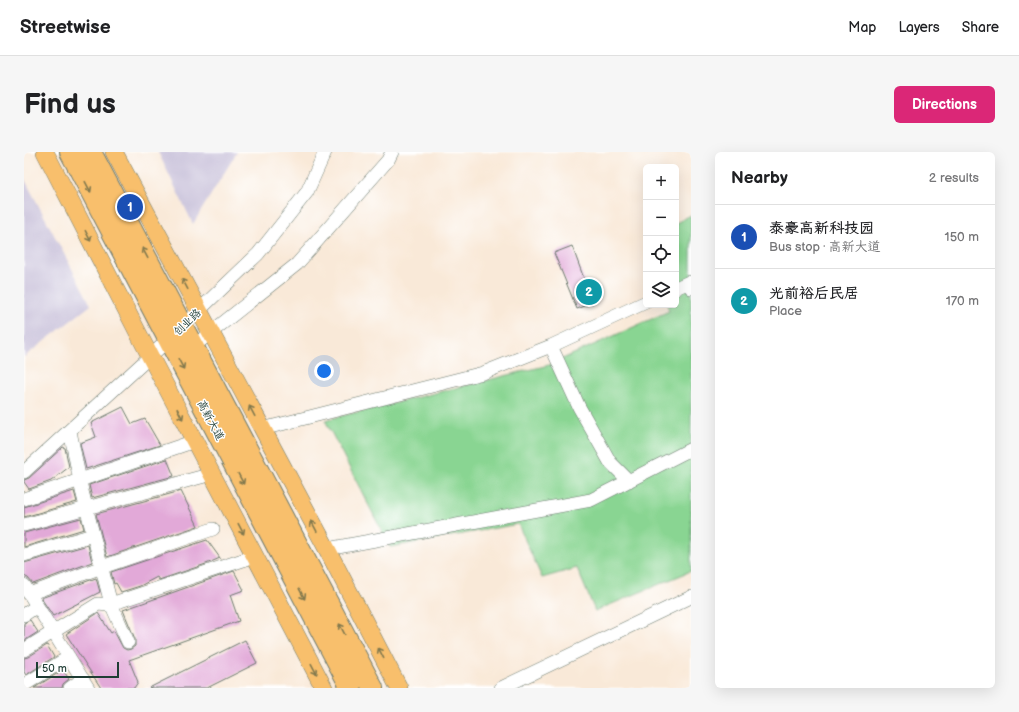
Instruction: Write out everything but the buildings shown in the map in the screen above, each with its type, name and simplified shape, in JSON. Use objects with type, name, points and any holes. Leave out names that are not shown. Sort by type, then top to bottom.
[{"type":"highway","name":"高新大道","points":[[70,152],[351,688]]},
{"type":"highway","name":"高新大道","points":[[91,152],[373,688]]},
{"type":"main road","points":[[45,152],[324,688]]},
{"type":"main road","points":[[114,152],[327,549],[399,688]]},
{"type":"street","name":"创业路","points":[[24,472],[168,340],[258,254],[307,192],[325,152]]},
{"type":"street","name":"创业路","points":[[194,346],[297,264],[388,160],[392,152]]},
{"type":"street","points":[[679,286],[688,282],[691,288]]},
{"type":"street","points":[[262,429],[483,373],[551,346],[643,303]]},
{"type":"street","points":[[551,346],[579,407],[610,462],[629,481]]},
{"type":"street","points":[[70,431],[86,508],[111,604],[128,642]]},
{"type":"street","points":[[24,499],[195,441]]},
{"type":"street","points":[[327,549],[591,500],[691,449]]},
{"type":"street","points":[[24,525],[212,474]]},
{"type":"street","points":[[70,688],[86,684],[27,590],[102,567],[212,529]]},
{"type":"street","points":[[24,555],[93,535]]},
{"type":"street","points":[[24,650],[98,604],[111,604],[255,556]]},
{"type":"street","points":[[501,688],[691,597]]},
{"type":"street","points":[[24,615],[37,606]]},
{"type":"street","points":[[26,684],[69,657]]},
{"type":"shaded area","points":[[158,152],[237,152],[193,224]]},
{"type":"shaded area","points":[[24,178],[91,305],[24,357]]},
{"type":"green space","points":[[691,215],[691,571],[595,611],[577,568],[542,578],[518,524],[390,547],[325,420],[549,365],[669,311],[668,308],[679,308],[679,221]]},
{"type":"place","name":"泰豪高新科技园","points":[[130,207]]},
{"type":"place","name":"光前裕后民居","points":[[589,292]]}]
